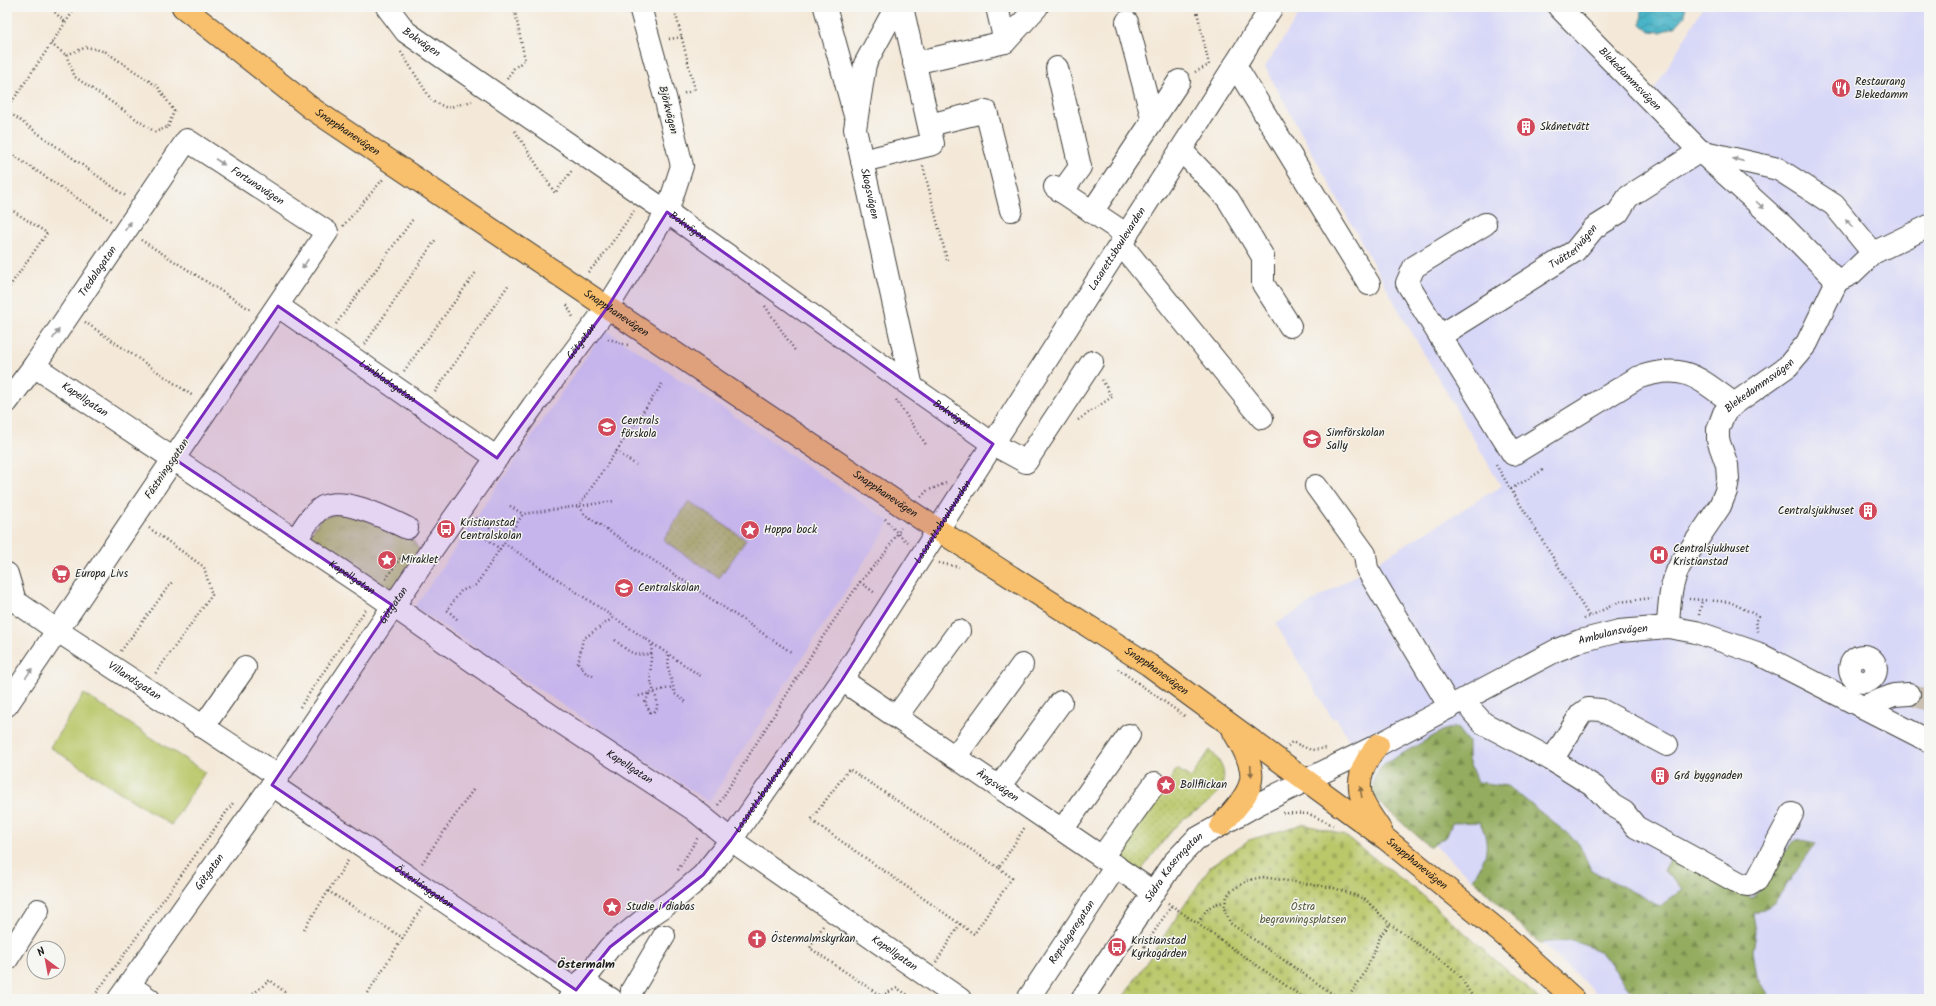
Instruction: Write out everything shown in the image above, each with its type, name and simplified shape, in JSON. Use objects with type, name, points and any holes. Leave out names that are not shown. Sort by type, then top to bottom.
[{"type":"main road","name":"Snapphanevägen","points":[[183,7],[311,108],[938,530],[1149,665],[1276,760],[1386,839],[1504,935],[1574,999]]},
{"type":"main road","points":[[1221,825],[1248,792],[1252,776],[1250,761],[1229,724]]},
{"type":"main road","points":[[1378,745],[1363,765],[1360,784],[1362,799],[1386,839]]},
{"type":"street","name":"Bokvägen","points":[[387,7],[406,32],[667,212],[902,392],[1026,462],[1092,362]]},
{"type":"street","name":"Björkvägen","points":[[640,7],[666,98],[682,166],[667,212]]},
{"type":"street","points":[[826,7],[857,120]]},
{"type":"street","name":"Skogsvägen","points":[[896,7],[865,64],[855,129],[862,161],[902,392]]},
{"type":"street","points":[[862,161],[933,144],[902,7]]},
{"type":"street","points":[[997,7],[1005,42]]},
{"type":"street","points":[[914,63],[1005,42],[1037,7]]},
{"type":"street","name":"Lasarettsboulevarden","points":[[576,990],[610,947],[642,921],[676,899],[703,875],[731,840],[842,680],[1272,7]]},
{"type":"street","name":"Blekedammsvägen","points":[[1559,7],[1700,151],[1783,226],[1837,281],[1807,343],[1788,366],[1734,404],[1724,414],[1718,429],[1718,440],[1727,465],[1728,479],[1726,491],[1720,506],[1680,564],[1675,575],[1670,597],[1668,627]]},
{"type":"street","points":[[1127,22],[1153,121]]},
{"type":"street","points":[[1235,65],[1369,284]]},
{"type":"street","points":[[1057,68],[1080,167],[1058,190],[1092,212],[1124,239],[1262,418]]},
{"type":"street","points":[[1092,212],[1179,81]]},
{"type":"street","points":[[929,125],[986,111],[1011,210]]},
{"type":"street","name":"Tredalagatan","points":[[7,402],[34,366],[187,140]]},
{"type":"street","name":"Fortunavägen","points":[[187,140],[327,232]]},
{"type":"street","points":[[1182,150],[1228,199],[1263,257],[1263,284],[1290,326]]},
{"type":"street","points":[[1700,151],[1778,170],[1834,205],[1873,253]]},
{"type":"street","name":"Tvätterivägen","points":[[1440,336],[1575,251],[1594,228],[1618,214],[1628,197],[1700,151]]},
{"type":"street","name":"Götgatan","points":[[124,992],[275,780],[392,605],[533,406],[607,308],[667,212]]},
{"type":"street","points":[[1485,224],[1414,267],[1408,283],[1513,454],[1637,378],[1651,373],[1666,370],[1697,377],[1734,404]]},
{"type":"street","points":[[1837,281],[1851,274],[1873,253],[1929,226]]},
{"type":"street","name":"Fästningsgatan","points":[[7,705],[327,232]]},
{"type":"street","name":"Lönbladsgatan","points":[[272,313],[325,338],[497,458]]},
{"type":"street","name":"Kapellgatan","points":[[34,366],[296,540],[559,721],[708,820],[731,840],[960,999]]},
{"type":"street","points":[[1316,486],[1365,554],[1367,569],[1450,707]]},
{"type":"street","points":[[296,540],[309,520],[323,507],[338,503],[385,517],[407,528]]},
{"type":"street","name":"Villandsgatan","points":[[7,574],[15,600],[58,631],[202,727],[275,780]]},
{"type":"street","name":"Ambulansvägen","points":[[1305,780],[1378,745],[1557,650],[1580,641],[1619,632],[1668,627],[1696,632],[1757,653],[1816,684],[1870,703],[1929,741]]},
{"type":"street","points":[[896,717],[959,631]]},
{"type":"street","points":[[1816,684],[1851,662],[1856,657],[1862,655],[1866,656],[1875,663],[1876,672],[1873,678],[1864,682],[1870,703],[1894,695],[1909,694]]},
{"type":"street","points":[[955,757],[1022,665]]},
{"type":"street","points":[[202,727],[245,667]]},
{"type":"street","name":"Ängsvägen","points":[[842,680],[1153,892]]},
{"type":"street","points":[[999,787],[1061,702]]},
{"type":"street","points":[[1552,760],[1581,714],[1588,709],[1601,710],[1667,745]]},
{"type":"street","points":[[1472,711],[1483,724],[1552,760],[1595,787],[1612,805],[1624,812],[1636,827],[1741,884],[1748,885],[1757,880],[1792,814]]},
{"type":"street","points":[[1062,830],[1129,735]]},
{"type":"street","name":"Österlånggatan","points":[[275,780],[359,844],[576,990],[611,999]]},
{"type":"street","name":"Södra Kaserngatan","points":[[1082,999],[1173,863],[1196,839],[1305,780]]},
{"type":"street","name":"Repslagaregatan","points":[[1028,999],[1154,783]]},
{"type":"street","points":[[7,959],[38,910]]},
{"type":"street","points":[[631,999],[632,990],[664,936]]},
{"type":"street","points":[[124,992],[149,999]]},
{"type":"path","points":[[49,7],[66,22]]},
{"type":"path","points":[[76,7],[7,110],[141,206]]},
{"type":"path","points":[[406,32],[398,48],[432,101],[447,108],[471,102],[493,92],[514,68],[525,60],[514,7]]},
{"type":"path","points":[[674,7],[695,90]]},
{"type":"path","points":[[1179,81],[1209,65],[1196,7]]},
{"type":"path","points":[[51,44],[66,55],[75,77],[155,132],[168,127],[174,111],[158,87],[106,52],[87,47],[66,55]]},
{"type":"path","points":[[513,127],[555,193],[584,154]]},
{"type":"path","points":[[918,148],[947,260]]},
{"type":"path","points":[[7,151],[125,230],[272,313]]},
{"type":"path","points":[[327,232],[339,231],[385,176]]},
{"type":"path","points":[[7,207],[47,233],[7,290]]},
{"type":"path","points":[[325,338],[413,219]]},
{"type":"path","points":[[355,359],[436,239]]},
{"type":"path","points":[[393,386],[477,271]]},
{"type":"path","points":[[425,408],[509,284]]},
{"type":"path","points":[[70,312],[208,407]]},
{"type":"path","points":[[619,343],[630,346]]},
{"type":"path","points":[[1075,421],[1112,397],[1092,362]]},
{"type":"path","points":[[579,506],[662,384]]},
{"type":"path","points":[[902,392],[927,446]]},
{"type":"path","points":[[616,451],[636,465]]},
{"type":"path","points":[[1513,454],[1496,464],[1589,616]]},
{"type":"path","points":[[1511,489],[1543,470]]},
{"type":"path","points":[[510,506],[523,514],[614,501]]},
{"type":"path","points":[[579,506],[585,514],[791,652]]},
{"type":"path","points":[[676,873],[820,641],[860,582],[885,553],[912,512]]},
{"type":"path","points":[[457,619],[447,610],[460,591],[476,584],[523,514]]},
{"type":"path","points":[[880,514],[893,526],[897,534],[940,564],[957,566],[963,570]]},
{"type":"path","points":[[473,516],[494,530]]},
{"type":"path","points":[[134,517],[204,568],[212,595],[145,689]]},
{"type":"path","points":[[487,539],[500,549]]},
{"type":"path","points":[[504,543],[702,677]]},
{"type":"path","points":[[110,666],[172,582]]},
{"type":"path","points":[[1582,620],[1606,607],[1630,599],[1670,597],[1730,602],[1758,616],[1755,622],[1760,636]]},
{"type":"path","points":[[593,676],[585,672],[578,663],[583,639],[613,618]]},
{"type":"path","points":[[615,640],[626,650],[637,655],[651,654]]},
{"type":"path","points":[[649,694],[645,703],[650,712],[656,711],[658,703],[651,682],[652,644]]},
{"type":"path","points":[[669,655],[668,667],[675,694],[686,702]]},
{"type":"path","points":[[1117,669],[1189,720]]},
{"type":"path","points":[[635,697],[655,693],[673,686]]},
{"type":"path","points":[[1276,760],[1292,742],[1311,750],[1329,747]]},
{"type":"path","points":[[848,770],[999,868],[1012,878],[974,934],[811,820],[848,770]]},
{"type":"path","points":[[411,878],[473,790]]},
{"type":"path","points":[[1276,796],[1283,814],[1309,814],[1336,826]]},
{"type":"path","points":[[92,999],[237,798]]},
{"type":"path","points":[[999,868],[1035,811]]},
{"type":"path","points":[[304,929],[359,844]]},
{"type":"path","points":[[1340,999],[1230,923],[1225,914],[1225,902],[1232,890],[1239,884],[1248,880],[1262,877],[1334,888],[1366,899],[1390,924],[1457,972],[1474,999]]},
{"type":"path","points":[[328,891],[403,938]]},
{"type":"path","points":[[368,993],[432,892]]},
{"type":"path","points":[[1153,892],[1305,999]]},
{"type":"path","points":[[1198,923],[1208,908],[1214,903],[1225,902]]},
{"type":"path","points":[[1144,947],[1172,905]]},
{"type":"path","points":[[833,910],[810,948],[881,996],[897,988],[914,999]]},
{"type":"path","points":[[927,976],[960,924]]},
{"type":"path","points":[[1347,999],[1364,974],[1381,935],[1390,924]]},
{"type":"path","points":[[247,999],[270,980],[287,994]]},
{"type":"highlighted area","points":[[667,212],[993,444],[842,680],[731,840],[703,875],[610,947],[576,990],[272,785],[392,605],[173,458],[278,306],[497,458],[607,308]]},
{"type":"shaded area","name":"Centralsjukhuset Kristianstad","points":[[1304,7],[1546,7],[1644,107],[1703,7],[1929,7],[1929,999],[1603,999],[1377,793],[1342,727],[1336,718],[1332,718],[1276,624],[1501,486],[1397,307],[1265,67]]},
{"type":"shaded area","points":[[605,329],[890,522],[709,802],[415,607]]},
{"type":"green space","points":[[689,501],[746,540],[719,578],[663,540]]},
{"type":"green space","points":[[348,512],[412,539],[419,550],[399,585],[390,590],[376,585],[309,536],[322,517]]},
{"type":"green space","points":[[84,694],[205,772],[171,825],[50,747]]},
{"type":"green space","points":[[1456,727],[1468,742],[1468,760],[1477,782],[1508,786],[1579,843],[1591,870],[1660,906],[1683,889],[1664,871],[1673,854],[1752,898],[1764,884],[1789,846],[1796,839],[1816,843],[1774,903],[1753,914],[1756,932],[1753,951],[1757,976],[1771,999],[1637,999],[1601,952],[1572,940],[1539,943],[1473,879],[1482,864],[1486,851],[1486,838],[1480,822],[1452,823],[1447,836],[1430,847],[1385,808],[1372,794],[1375,775],[1384,764],[1444,730]]},
{"type":"green space","points":[[1210,750],[1221,765],[1223,772],[1224,778],[1219,791],[1203,806],[1187,816],[1175,827],[1140,872],[1108,849],[1164,789],[1177,769],[1191,778]]},
{"type":"green space","name":"Östra begravningsplatsen","points":[[1303,824],[1344,835],[1421,894],[1539,999],[1122,999],[1210,867],[1249,840]]},
{"type":"water","points":[[1642,7],[1685,7],[1685,16],[1676,26],[1661,32],[1649,31],[1641,24]]},
{"type":"tunnel","points":[[1909,694],[1929,700]]},
{"type":"place","name":"Restaurang Blekedamm","points":[[1841,88]]},
{"type":"place","name":"Skånetvätt","points":[[1526,127]]},
{"type":"place","name":"Centrals förskola","points":[[607,427]]},
{"type":"place","name":"Simförskolan Sally","points":[[1312,439]]},
{"type":"place","name":"Centralsjukhuset","points":[[1868,511]]},
{"type":"place","name":"Kristianstad Centralskolan","points":[[446,529]]},
{"type":"place","name":"Hoppa bock","points":[[750,530]]},
{"type":"place","name":"Centralsjukhuset Kristianstad","points":[[1659,555]]},
{"type":"place","name":"Miraklet","points":[[387,560]]},
{"type":"place","name":"Europa Livs","points":[[61,574]]},
{"type":"place","name":"Centralskolan","points":[[624,588]]},
{"type":"place","name":"Grå byggnaden","points":[[1660,776]]},
{"type":"place","name":"Bollflickan","points":[[1166,785]]},
{"type":"place","name":"Studie i diabas","points":[[612,907]]},
{"type":"place","name":"Östermalmskyrkan","points":[[757,939]]},
{"type":"place","name":"Kristianstad Kyrkogården","points":[[1117,947]]},
{"type":"district","name":"Östermalm","points":[[586,964]]}]
